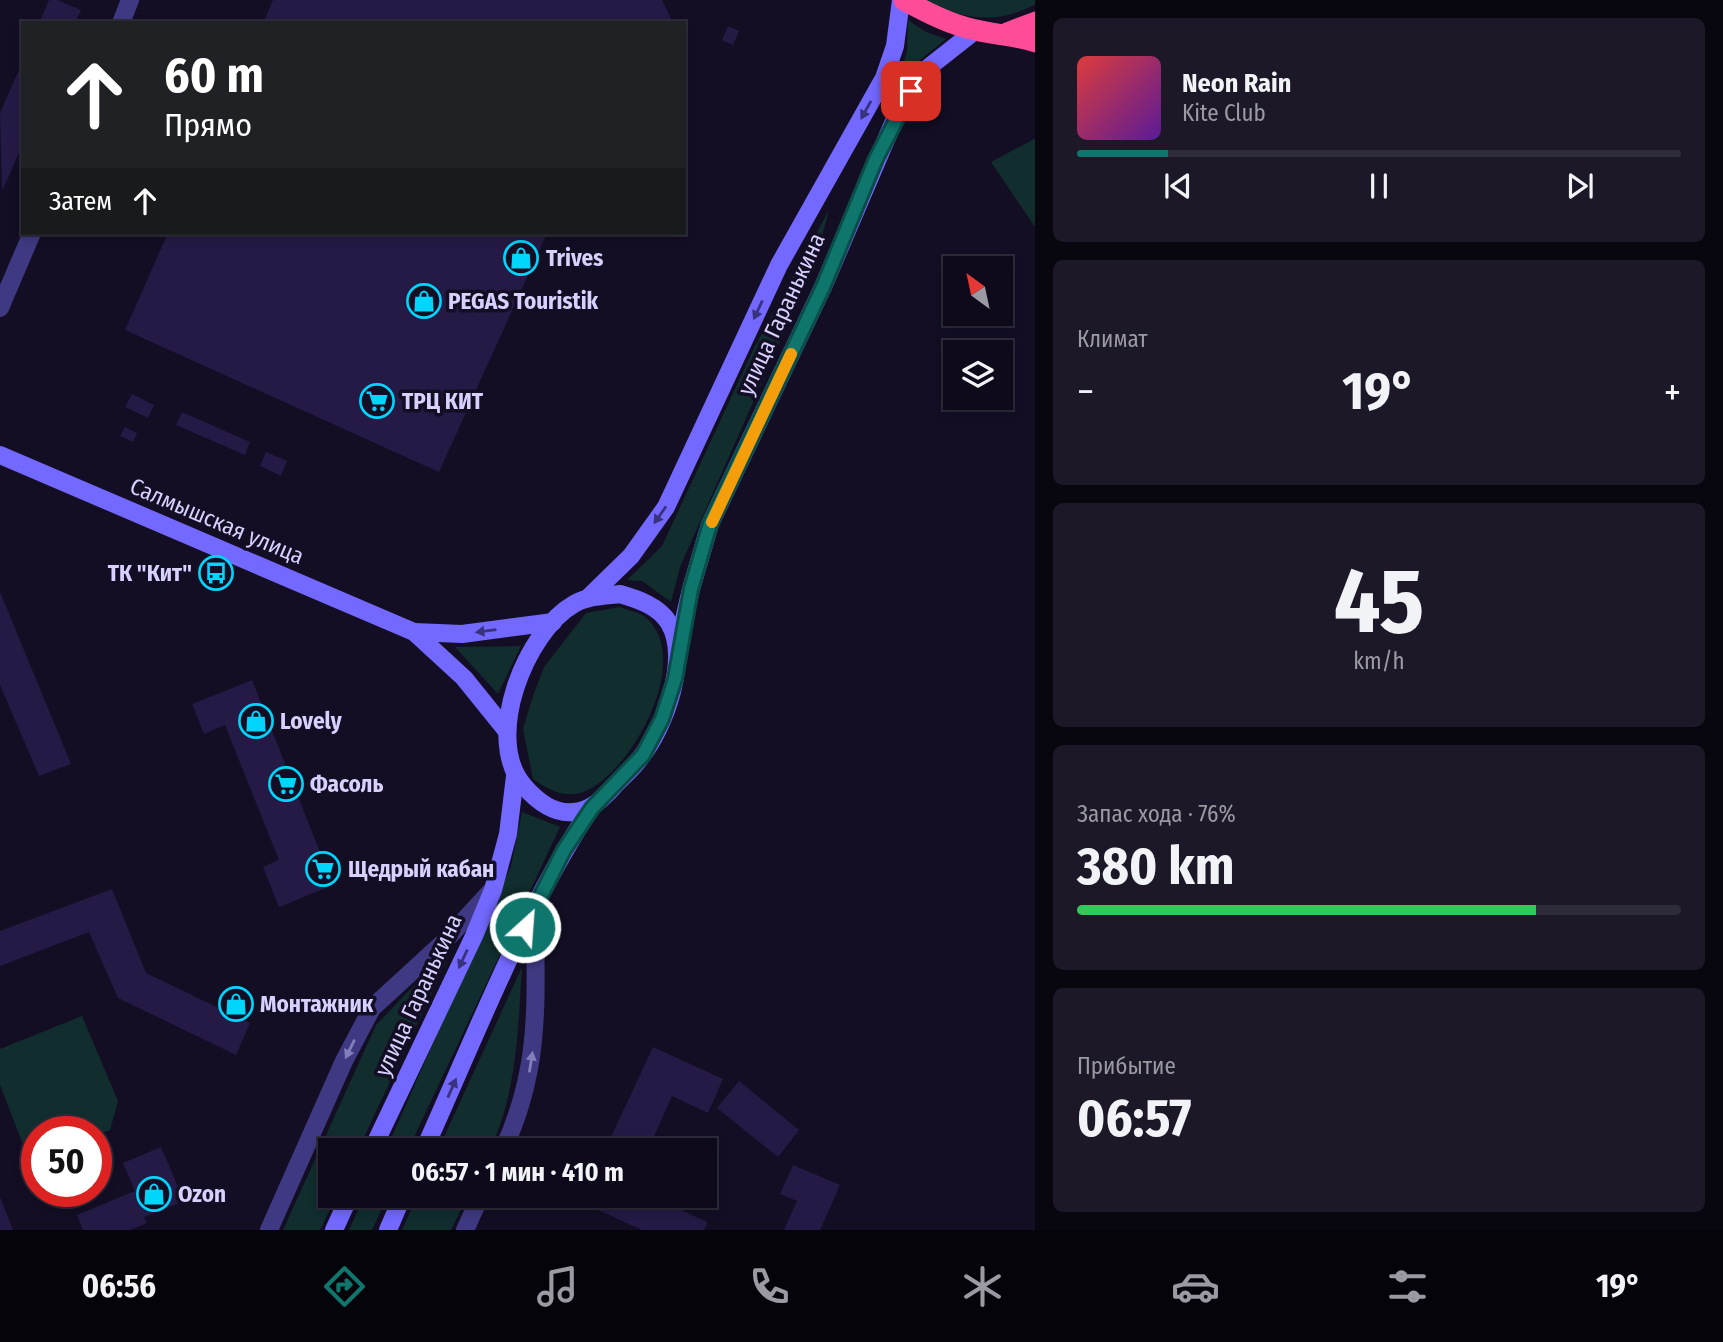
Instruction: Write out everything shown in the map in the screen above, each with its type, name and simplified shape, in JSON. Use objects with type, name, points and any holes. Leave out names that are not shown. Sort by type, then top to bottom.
[{"type":"highway","points":[[903,0],[931,14],[975,30],[1007,33],[1035,42]]},
{"type":"highway","points":[[1007,33],[1035,22]]},
{"type":"main road","name":"улица Гаранькина","points":[[589,597],[631,556],[666,507],[779,265],[884,78],[895,46],[903,0]]},
{"type":"main road","name":"улица Гаранькина","points":[[678,646],[710,524],[823,287],[897,114],[929,67],[975,30]]},
{"type":"main road","name":"Салмышская улица","points":[[0,455],[414,632],[464,678],[506,730]]},
{"type":"main road","points":[[429,1138],[535,905],[564,850],[592,808],[643,755],[662,719],[675,679],[678,646],[668,621],[646,602],[620,594],[589,597],[571,605],[553,622],[530,656],[513,694],[506,730],[506,751],[516,776],[535,799],[550,808],[572,813],[592,808]]},
{"type":"main road","name":"Салмышская улица","points":[[414,632],[462,634],[553,622]]},
{"type":"main road","name":"улица Гаранькина","points":[[378,1138],[474,936],[493,890],[508,834],[516,776]]},
{"type":"main road","points":[[334,1230],[344,1208]]},
{"type":"main road","points":[[387,1230],[397,1208]]},
{"type":"street","points":[[122,21],[130,0]]},
{"type":"street","points":[[0,308],[31,235]]},
{"type":"street","points":[[269,1230],[344,1062],[372,1008],[445,941],[493,890]]},
{"type":"street","points":[[508,1138],[527,1088],[535,1041],[535,905]]},
{"type":"street","points":[[465,1230],[475,1208]]},
{"type":"green space","points":[[925,0],[1035,0],[1035,4],[1021,11],[993,17],[966,16]]},
{"type":"green space","points":[[908,20],[926,32],[946,39],[920,60],[896,87],[907,51]]},
{"type":"green space","points":[[1035,139],[1035,227],[991,162]]},
{"type":"green space","points":[[829,210],[815,263],[680,567],[671,602],[642,581],[627,580],[662,546],[755,346]]},
{"type":"green space","points":[[620,607],[645,617],[659,635],[663,659],[660,685],[651,713],[637,740],[620,763],[601,781],[576,794],[556,792],[533,779],[523,729],[533,696],[544,667],[586,613]]},
{"type":"green space","points":[[521,646],[498,694],[455,647]]},
{"type":"green space","points":[[522,812],[560,827],[414,1138],[391,1138],[511,866]]},
{"type":"green space","points":[[455,943],[364,1138],[325,1138],[376,1025]]},
{"type":"green space","points":[[522,967],[515,1060],[506,1106],[495,1138],[444,1138]]},
{"type":"green space","points":[[82,1016],[118,1101],[112,1123],[112,1116],[21,1116],[21,1139],[0,1085],[0,1049]]},
{"type":"green space","points":[[318,1153],[318,1208],[331,1208],[320,1230],[283,1230]]},
{"type":"green space","points":[[359,1208],[382,1208],[372,1230],[349,1230]]},
{"type":"green space","points":[[412,1208],[462,1208],[451,1230],[402,1230]]},
{"type":"building","points":[[49,0],[57,0],[81,10],[76,21],[40,21]]},
{"type":"building","points":[[273,0],[662,0],[672,21],[264,21]]},
{"type":"building","points":[[728,26],[739,31],[733,45],[722,40]]},
{"type":"building","points":[[21,66],[21,148],[2,191],[0,113]]},
{"type":"building","name":"ТРЦ КИТ","points":[[167,235],[546,235],[439,472],[125,330]]},
{"type":"building","points":[[132,394],[154,405],[148,418],[125,407]]},
{"type":"building","points":[[182,412],[250,442],[245,455],[176,425]]},
{"type":"building","points":[[125,427],[137,433],[133,442],[120,436]]},
{"type":"building","points":[[266,452],[287,461],[281,476],[260,466]]},
{"type":"building","points":[[0,592],[71,764],[39,776],[0,685]]},
{"type":"building","points":[[252,680],[333,885],[279,907],[263,867],[279,860],[225,725],[204,734],[192,704]]},
{"type":"building","points":[[112,889],[146,973],[250,1023],[236,1055],[118,998],[89,932],[0,966],[0,931]]},
{"type":"building","points":[[653,1047],[723,1079],[708,1113],[672,1096],[653,1138],[611,1138]]},
{"type":"building","points":[[739,1081],[799,1130],[778,1157],[717,1108]]},
{"type":"building","points":[[161,1147],[184,1201],[144,1217],[147,1223],[130,1230],[83,1230],[77,1215],[96,1207],[112,1207],[112,1201],[135,1191],[123,1163]]},
{"type":"building","points":[[793,1165],[840,1185],[820,1230],[784,1230],[797,1201],[780,1194]]},
{"type":"building","points":[[0,1197],[13,1230],[0,1230]]},
{"type":"building","points":[[594,1208],[677,1208],[707,1222],[704,1230],[642,1230]]},
{"type":"slow traffic","points":[[712,522],[791,354]]},
{"type":"place","name":"Trives","points":[[521,258]]},
{"type":"place","name":"PEGAS Touristik","points":[[424,301]]},
{"type":"place","name":"ТРЦ КИТ","points":[[377,401]]},
{"type":"place","name":"ТК \"Кит\"","points":[[216,573]]},
{"type":"place","name":"Lovely","points":[[256,721]]},
{"type":"place","name":"Фасоль","points":[[286,784]]},
{"type":"place","name":"Щедрый кабан","points":[[323,869]]},
{"type":"place","name":"Монтажник","points":[[236,1004]]},
{"type":"place","name":"Ozon","points":[[154,1194]]},
{"type":"route","points":[[525,927],[564,850],[592,808],[643,755],[662,719],[675,679],[678,646],[710,524],[823,287],[876,159],[911,91]]}]
